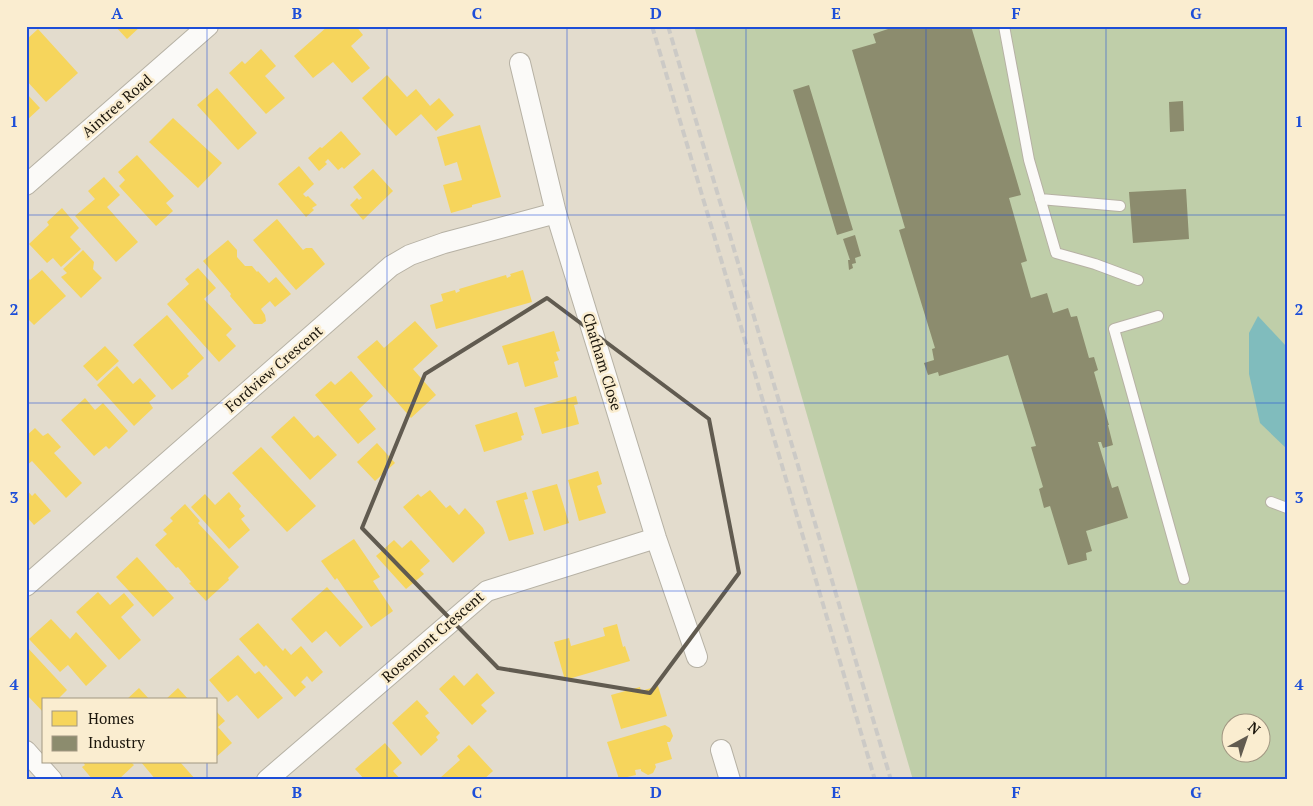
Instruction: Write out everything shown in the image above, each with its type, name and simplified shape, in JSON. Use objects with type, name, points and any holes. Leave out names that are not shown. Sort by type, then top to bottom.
[{"type":"street","name":"Aintree Road","points":[[26,185],[208,26]]},
{"type":"street","name":"Chatham Close","points":[[520,63],[556,212],[656,538],[696,657]]},
{"type":"street","name":"Fordview Crescent","points":[[26,586],[391,266],[410,255],[444,243],[556,212]]},
{"type":"street","name":"Rosemont Crescent","points":[[267,780],[486,591],[656,538]]},
{"type":"street","points":[[721,750],[730,780]]},
{"type":"street","points":[[26,751],[52,780]]},
{"type":"lane","points":[[1004,26],[1028,160],[1056,253],[1095,264],[1138,280]]},
{"type":"lane","points":[[1040,198],[1120,206]]},
{"type":"lane","points":[[1158,316],[1114,329],[1184,579]]},
{"type":"lane","points":[[1270,502],[1287,508]]},
{"type":"highlighted area","points":[[547,298],[709,419],[739,573],[650,693],[498,668],[362,528],[425,374]]},
{"type":"green space","points":[[694,26],[1287,26],[1287,780],[913,780]]},
{"type":"water","points":[[1258,316],[1287,347],[1287,449],[1260,423],[1249,374],[1249,333]]},
{"type":"building: Homes","points":[[115,26],[141,26],[127,39]]},
{"type":"building: Homes","points":[[328,26],[356,26],[363,35],[351,46],[370,68],[352,83],[333,62],[313,78],[294,56]]},
{"type":"building: Homes","points":[[38,29],[78,73],[46,102],[26,80],[26,40]]},
{"type":"building: Homes","points":[[261,49],[276,66],[265,76],[285,98],[266,114],[229,73],[242,61],[245,64]]},
{"type":"building: Homes","points":[[387,75],[407,97],[416,89],[430,106],[439,98],[454,115],[436,131],[421,114],[396,136],[362,98]]},
{"type":"building: Homes","points":[[217,88],[257,133],[238,150],[197,105]]},
{"type":"building: Homes","points":[[26,93],[40,108],[26,121]]},
{"type":"building: Homes","points":[[173,118],[222,163],[198,188],[149,142]]},
{"type":"building: Homes","points":[[480,125],[501,197],[451,213],[443,185],[462,180],[457,162],[445,166],[437,137]]},
{"type":"building: Homes","points":[[341,131],[361,154],[344,169],[342,167],[338,170],[328,159],[325,162],[327,164],[319,171],[308,158]]},
{"type":"building: Homes","points":[[137,155],[174,196],[166,203],[173,211],[156,226],[119,186],[125,180],[118,172]]},
{"type":"building: Homes","points":[[299,166],[314,184],[303,194],[306,197],[308,196],[317,205],[312,208],[314,210],[306,217],[278,184]]},
{"type":"building: Homes","points":[[373,169],[393,191],[363,220],[350,205],[357,198],[359,200],[362,198],[353,187]]},
{"type":"building: Homes","points":[[104,177],[120,195],[107,207],[138,242],[116,262],[75,216],[95,199],[88,191]]},
{"type":"building: Homes","points":[[62,208],[79,228],[70,237],[81,249],[61,267],[53,258],[47,263],[29,244],[49,225],[47,222]]},
{"type":"building: Homes","points":[[277,219],[303,250],[312,248],[325,264],[296,290],[253,240]]},
{"type":"building: Homes","points":[[228,240],[237,250],[237,257],[245,266],[252,266],[269,283],[276,277],[291,294],[275,307],[270,301],[261,309],[266,321],[262,324],[254,324],[203,261]]},
{"type":"building: Homes","points":[[83,250],[94,262],[93,269],[102,278],[81,298],[61,277],[67,273],[63,269]]},
{"type":"building: Homes","points":[[198,268],[216,288],[204,299],[232,329],[226,335],[236,346],[219,362],[167,304],[189,284],[185,279]]},
{"type":"building: Homes","points":[[42,270],[66,296],[34,325],[26,317],[26,275],[30,280]]},
{"type":"building: Homes","points":[[523,270],[532,302],[436,329],[430,305],[443,301],[441,294],[455,290],[456,293],[460,291],[459,289],[506,275],[507,278],[511,276],[510,274]]},
{"type":"building: Homes","points":[[167,315],[204,358],[187,374],[189,376],[172,390],[133,345]]},
{"type":"building: Homes","points":[[415,321],[438,346],[413,369],[436,395],[411,418],[357,357],[377,340],[384,348]]},
{"type":"building: Homes","points":[[554,331],[560,351],[556,352],[559,360],[554,362],[558,377],[525,387],[518,362],[508,365],[502,346]]},
{"type":"building: Homes","points":[[105,346],[119,361],[97,381],[83,366]]},
{"type":"building: Homes","points":[[117,366],[133,384],[140,378],[156,396],[149,402],[153,408],[134,426],[97,385]]},
{"type":"building: Homes","points":[[351,371],[373,396],[359,409],[376,429],[358,444],[315,395],[331,381],[335,385]]},
{"type":"building: Homes","points":[[576,396],[578,404],[574,405],[579,424],[542,434],[534,408]]},
{"type":"building: Homes","points":[[85,398],[95,410],[103,403],[128,431],[109,449],[106,446],[94,456],[61,420]]},
{"type":"building: Homes","points":[[517,412],[524,435],[521,436],[522,440],[484,452],[475,425]]},
{"type":"building: Homes","points":[[294,416],[314,438],[318,435],[337,455],[310,480],[271,437]]},
{"type":"building: Homes","points":[[35,428],[43,436],[48,433],[61,447],[54,453],[82,483],[66,498],[32,461],[26,466],[26,436]]},
{"type":"building: Homes","points":[[377,443],[395,463],[375,481],[357,462]]},
{"type":"building: Homes","points":[[261,447],[316,506],[287,532],[232,473]]},
{"type":"building: Homes","points":[[598,471],[602,484],[597,486],[606,513],[579,521],[568,480]]},
{"type":"building: Homes","points":[[557,484],[569,523],[544,531],[532,491]]},
{"type":"building: Homes","points":[[26,489],[32,496],[35,493],[51,511],[34,525],[26,516]]},
{"type":"building: Homes","points":[[430,490],[446,508],[450,505],[459,515],[465,508],[483,528],[485,533],[453,563],[403,507],[418,494],[421,497]]},
{"type":"building: Homes","points":[[229,492],[241,506],[239,509],[245,516],[241,519],[250,530],[229,549],[191,507],[205,494],[215,505]]},
{"type":"building: Homes","points":[[526,492],[528,499],[524,500],[534,534],[509,541],[496,501]]},
{"type":"building: Homes","points":[[185,504],[200,521],[198,523],[239,567],[228,578],[229,580],[206,601],[189,583],[191,582],[178,567],[176,568],[155,545],[167,534],[163,530],[173,521],[170,518]]},
{"type":"building: Homes","points":[[354,539],[380,577],[373,581],[393,611],[371,627],[337,578],[335,580],[321,561]]},
{"type":"building: Homes","points":[[394,540],[402,548],[411,540],[430,561],[420,570],[424,574],[406,589],[376,556]]},
{"type":"building: Homes","points":[[137,557],[174,598],[153,617],[116,577]]},
{"type":"building: Homes","points":[[327,587],[363,627],[340,647],[326,631],[312,643],[291,619]]},
{"type":"building: Homes","points":[[98,592],[110,605],[124,593],[134,605],[121,617],[141,640],[119,660],[76,612]]},
{"type":"building: Homes","points":[[51,619],[70,639],[76,632],[107,666],[86,686],[68,665],[60,672],[29,639]]},
{"type":"building: Homes","points":[[258,623],[283,651],[285,648],[291,655],[301,646],[323,672],[312,682],[307,676],[301,682],[306,687],[295,697],[239,639]]},
{"type":"building: Homes","points":[[617,624],[623,647],[625,646],[630,661],[565,680],[554,642],[569,638],[571,646],[605,636],[603,628]]},
{"type":"building: Homes","points":[[26,646],[67,690],[59,698],[42,698],[42,711],[26,694]]},
{"type":"building: Homes","points":[[238,655],[255,674],[259,671],[283,698],[258,719],[237,695],[228,702],[209,680]]},
{"type":"building: Homes","points":[[477,673],[495,693],[481,705],[487,711],[472,725],[439,689],[454,675],[464,686]]},
{"type":"building: Homes","points":[[658,686],[667,716],[621,729],[611,695],[640,687],[641,691]]},
{"type":"building: Homes","points":[[139,688],[148,698],[128,698]]},
{"type":"building: Homes","points":[[178,688],[187,698],[167,698]]},
{"type":"building: Homes","points":[[417,700],[429,713],[425,716],[440,733],[436,737],[438,740],[421,756],[392,723]]},
{"type":"building: Homes","points":[[218,713],[225,721],[218,727]]},
{"type":"building: Homes","points":[[665,725],[670,728],[673,736],[670,742],[667,742],[672,759],[655,764],[656,767],[653,773],[648,775],[641,771],[641,769],[635,770],[636,775],[619,779],[607,742]]},
{"type":"building: Homes","points":[[218,727],[232,743],[218,755]]},
{"type":"building: Homes","points":[[385,743],[402,763],[393,771],[401,780],[365,780],[355,769]]},
{"type":"building: Homes","points":[[469,745],[493,771],[483,780],[442,780],[440,778],[460,760],[457,756]]},
{"type":"building: Homes","points":[[143,764],[182,764],[196,780],[156,780]]},
{"type":"building: Homes","points":[[85,765],[134,765],[118,780],[93,780],[82,767]]},
{"type":"building: Industry","points":[[897,26],[922,26],[923,29],[931,26],[971,26],[1021,195],[1009,198],[1027,261],[1021,263],[1031,298],[1047,293],[1053,313],[1068,308],[1071,317],[1077,316],[1089,358],[1094,357],[1098,370],[1094,372],[1113,445],[1103,448],[1101,442],[1098,442],[1112,488],[1118,486],[1128,518],[1086,531],[1092,551],[1086,553],[1087,560],[1068,565],[1050,506],[1044,508],[1039,489],[1043,487],[1031,447],[1036,446],[1008,355],[939,376],[938,372],[928,375],[924,363],[934,360],[932,349],[935,348],[899,230],[905,228],[852,50],[876,43],[873,34]]},
{"type":"building: Industry","points":[[809,85],[853,230],[837,235],[793,90]]},
{"type":"building: Industry","points":[[1183,101],[1184,131],[1170,132],[1169,102]]},
{"type":"building: Industry","points":[[1186,189],[1189,239],[1133,243],[1129,192]]},
{"type":"building: Industry","points":[[855,235],[861,256],[855,258],[856,263],[852,264],[853,268],[849,270],[848,260],[850,260],[843,239]]},
{"type":"railway","points":[[652,26],[875,780]]},
{"type":"railway","points":[[668,26],[891,780]]}]
